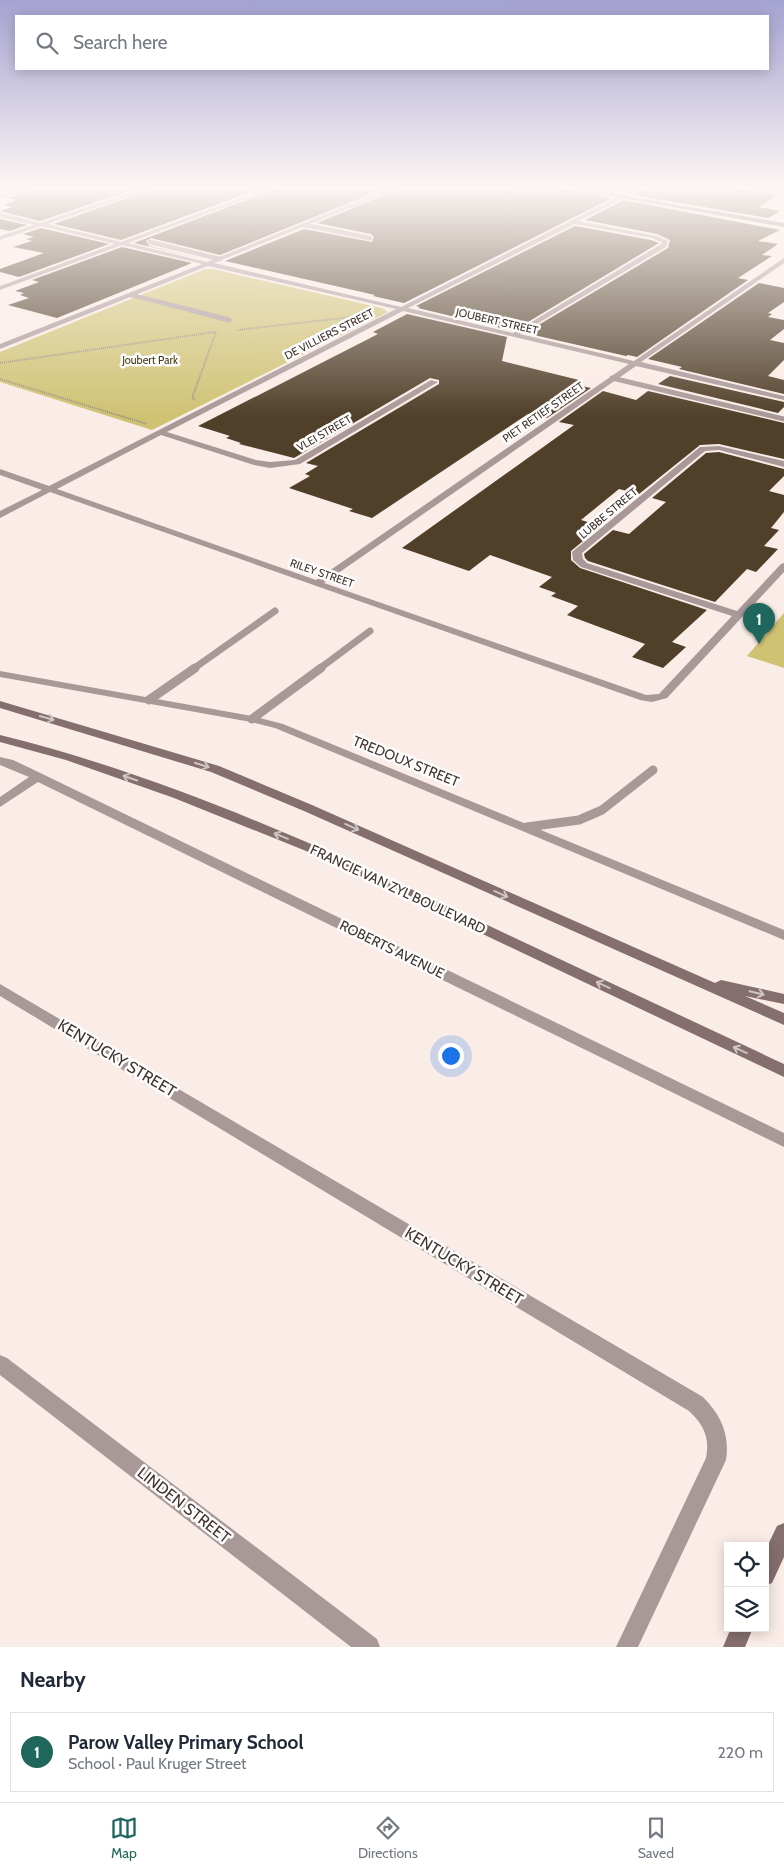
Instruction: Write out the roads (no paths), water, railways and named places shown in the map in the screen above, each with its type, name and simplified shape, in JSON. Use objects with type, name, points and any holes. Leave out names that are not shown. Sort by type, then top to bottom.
[{"type":"main road","points":[[0,704],[215,769],[308,808],[784,1019]]},
{"type":"main road","name":"FRANCIE VAN ZYL BOULEVARD","points":[[0,738],[70,757],[169,792],[321,852],[784,1071]]},
{"type":"main road","points":[[676,971],[720,984],[784,999]]},
{"type":"main road","points":[[769,1567],[784,1533]]},
{"type":"main road","points":[[734,1647],[740,1632]]},
{"type":"street","points":[[0,288],[69,263]]},
{"type":"street","name":"JOUBERT STREET","points":[[203,263],[784,398]]},
{"type":"street","name":"DE VILLIERS STREET","points":[[0,515],[212,405],[494,263]]},
{"type":"street","points":[[514,335],[636,263]]},
{"type":"street","name":"PIET RETIEF STREET","points":[[316,584],[780,263]]},
{"type":"street","points":[[0,347],[208,264]]},
{"type":"street","name":"VLEI STREET","points":[[160,432],[254,462],[270,465],[297,462],[434,382]]},
{"type":"street","name":"LUBBE STREET","points":[[740,615],[584,565],[578,560],[577,552],[702,449],[719,448],[784,464]]},
{"type":"street","name":"RILEY STREET","points":[[0,472],[636,696],[652,699],[662,696],[784,566]]},
{"type":"street","name":"TREDOUX STREET","points":[[0,674],[252,718],[279,726],[527,826],[784,935]]},
{"type":"street","name":"ROBERTS AVENUE","points":[[0,761],[9,763],[784,1140]]},
{"type":"street","points":[[0,802],[37,777]]},
{"type":"street","name":"KENTUCKY STREET","points":[[0,989],[696,1404],[704,1411],[711,1420],[718,1440],[716,1460],[627,1647]]},
{"type":"street","name":"LINDEN STREET","points":[[0,1364],[369,1647]]},
{"type":"lane","points":[[131,295],[230,320]]},
{"type":"lane","points":[[612,378],[784,419]]},
{"type":"lane","points":[[149,700],[275,611]]},
{"type":"lane","points":[[252,718],[370,631]]},
{"type":"lane","points":[[527,826],[579,820],[602,810],[653,770]]},
{"type":"place","name":"Parow Valley Primary School","points":[[759,644]]},
{"type":"park label","name":"Joubert Park","points":[[150,360]]}]
